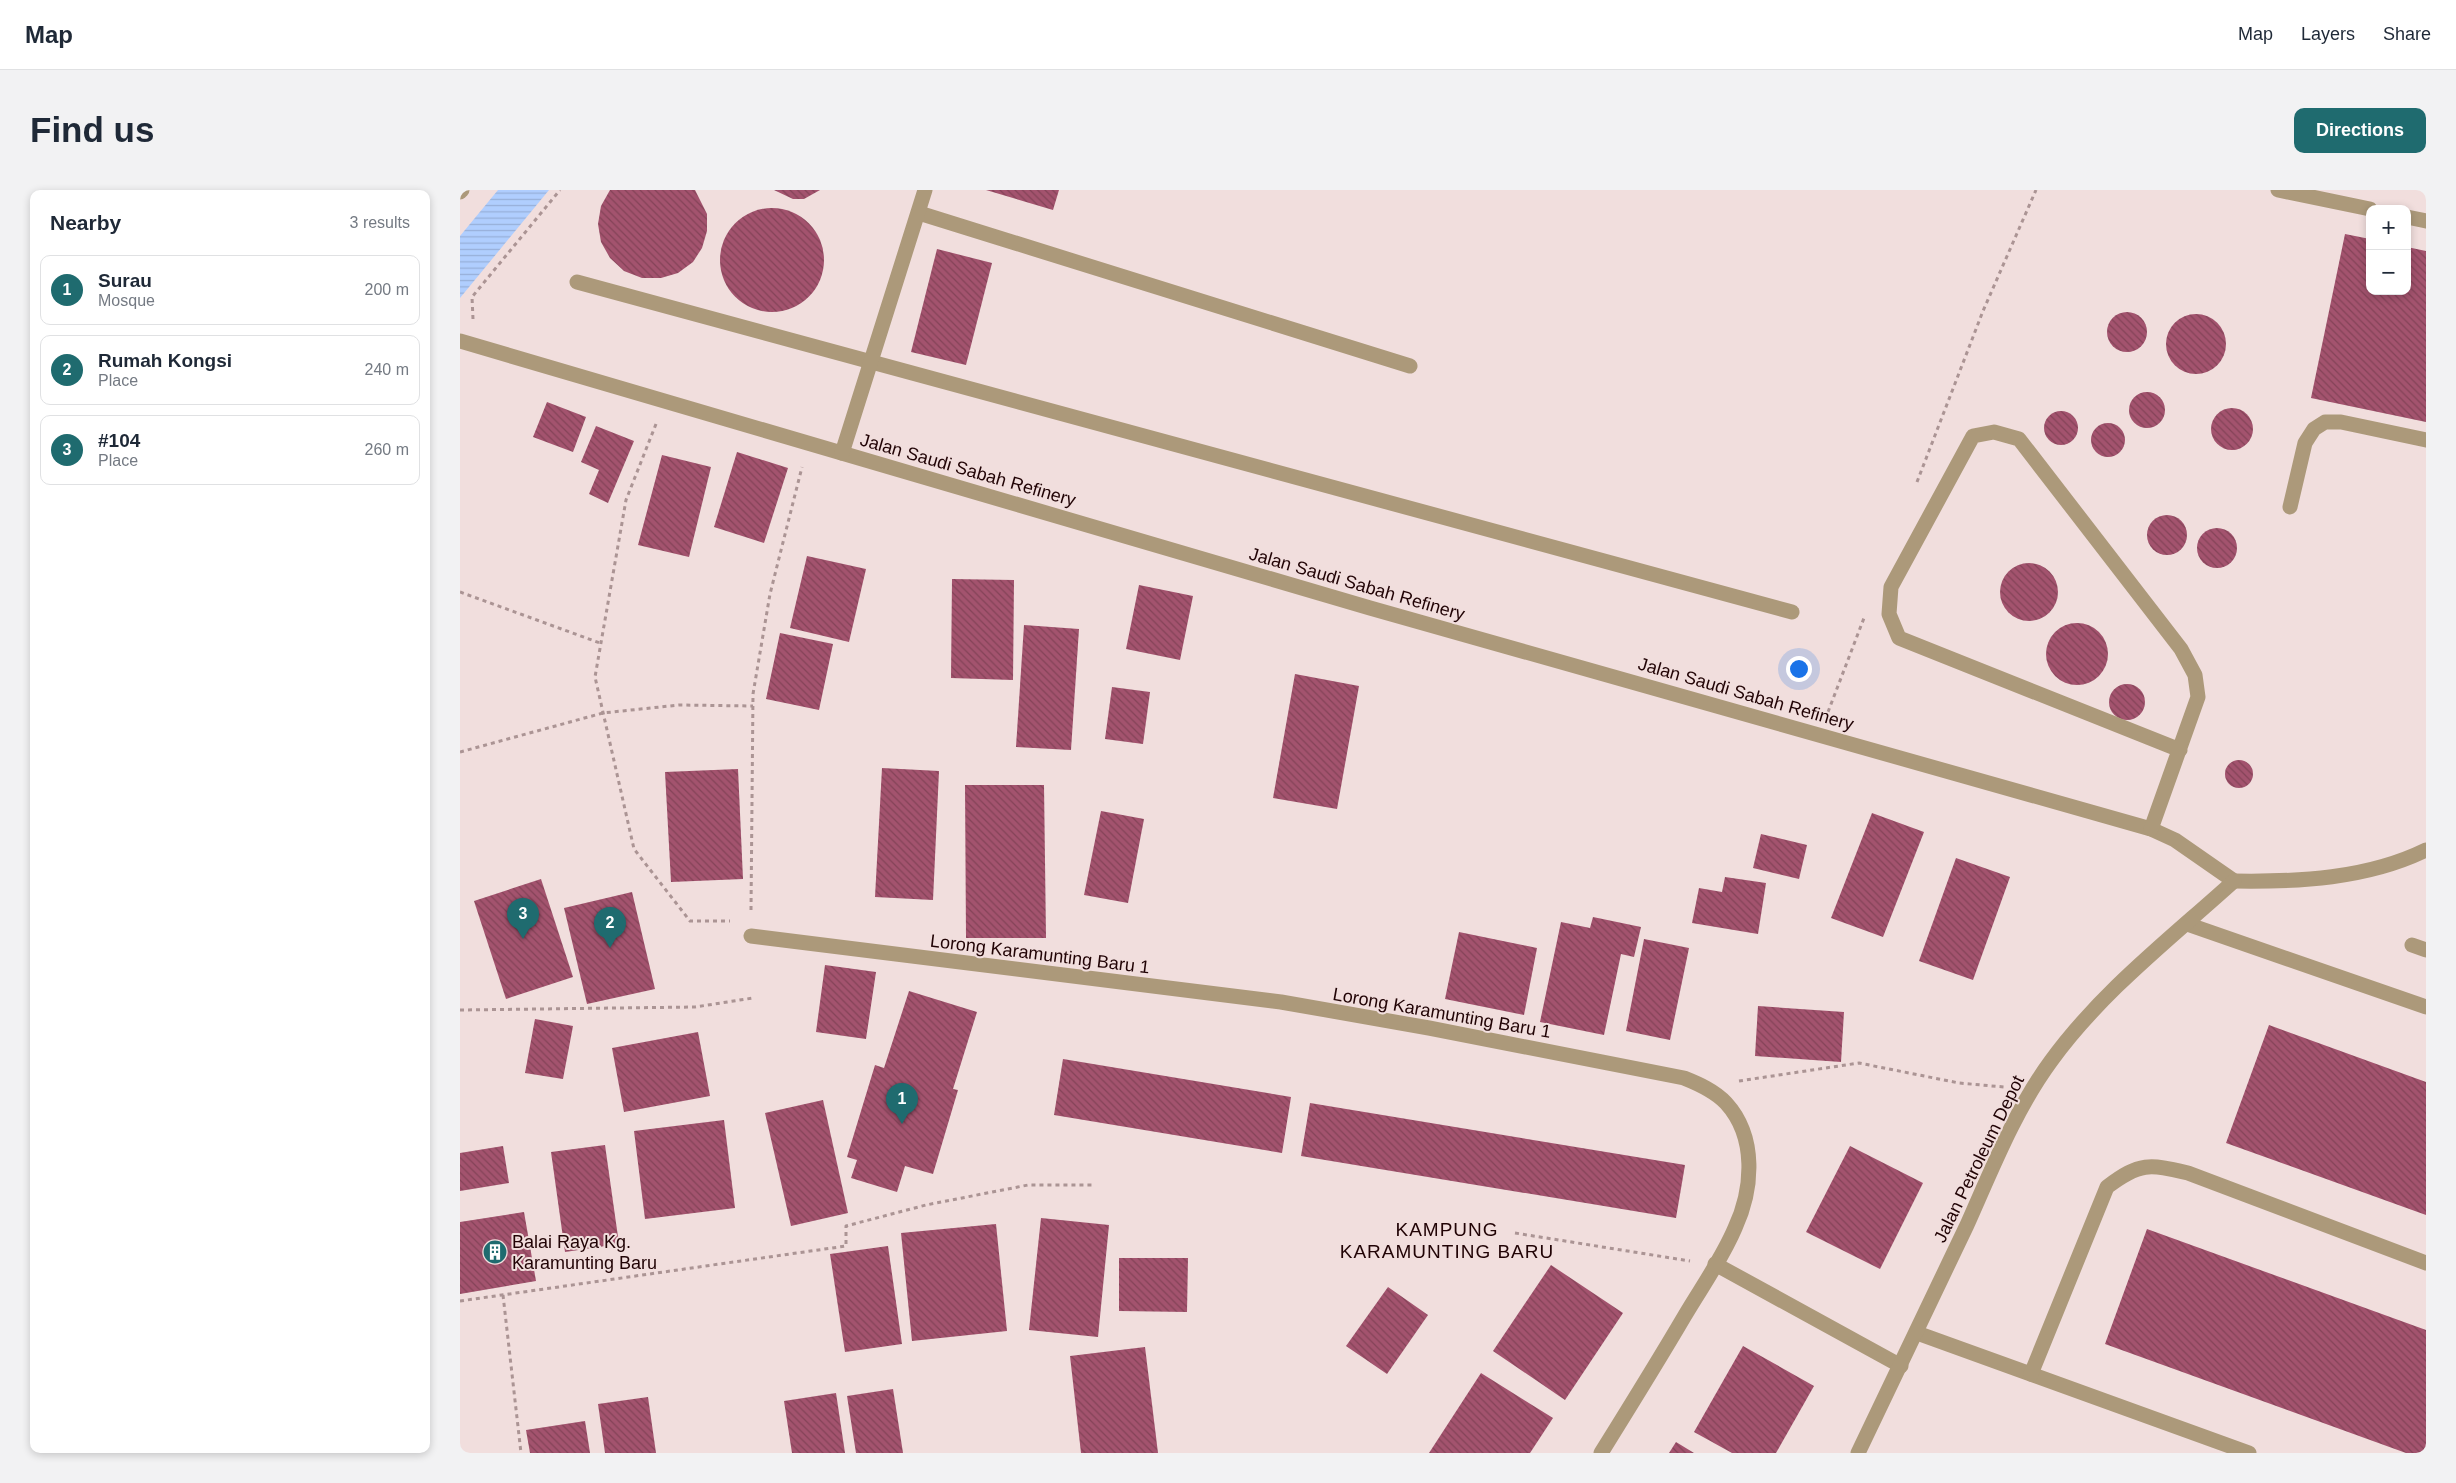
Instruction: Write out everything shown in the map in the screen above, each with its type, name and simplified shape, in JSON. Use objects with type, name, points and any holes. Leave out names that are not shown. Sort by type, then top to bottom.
[{"type":"street","points":[[842,453],[919,214],[925,190]]},
{"type":"street","points":[[2278,190],[2308,193],[2366,208]]},
{"type":"street","points":[[919,214],[1410,366]]},
{"type":"street","points":[[2411,218],[2426,221]]},
{"type":"street","points":[[577,282],[871,360],[1792,612]]},
{"type":"street","name":"Jalan Saudi Sabah Refinery","points":[[467,343],[1370,608],[2151,829],[2175,840],[2234,881]]},
{"type":"street","points":[[2290,507],[2305,443],[2314,429],[2325,422],[2341,422],[2426,440]]},
{"type":"street","points":[[2151,829],[2180,750],[2198,698],[2195,675],[2181,649],[2019,439],[1994,432],[1973,436],[1891,587],[1889,614],[1899,638],[2180,750]]},
{"type":"street","points":[[2234,881],[2298,882],[2364,870],[2426,850]]},
{"type":"street","name":"Jalan Petroleum Depot","points":[[1858,1453],[1917,1333],[2004,1142],[2052,1060],[2094,1010],[2234,881]]},
{"type":"street","points":[[2187,924],[2426,1007]]},
{"type":"street","name":"Lorong Karamunting Baru 1","points":[[751,936],[1281,1002],[1429,1028],[1684,1078],[1706,1087],[1726,1102],[1738,1119],[1747,1141],[1750,1161],[1748,1186],[1736,1228],[1601,1453]]},
{"type":"street","points":[[2032,1374],[2107,1187],[2129,1171],[2157,1166],[2188,1173],[2426,1263]]},
{"type":"street","points":[[1715,1264],[1901,1366]]},
{"type":"street","points":[[1917,1333],[2249,1453]]},
{"type":"path","points":[[467,343],[472,297],[560,190]]},
{"type":"path","points":[[1915,486],[1983,312],[2036,190]]},
{"type":"path","points":[[650,441],[626,500],[595,676],[634,849],[690,921],[733,921]]},
{"type":"path","points":[[751,888],[753,706],[770,594],[808,442]]},
{"type":"path","points":[[460,592],[600,643]]},
{"type":"path","points":[[1819,734],[1865,615]]},
{"type":"path","points":[[460,752],[603,713],[679,705],[753,706]]},
{"type":"path","points":[[460,1010],[695,1007],[752,998]]},
{"type":"path","points":[[1706,1087],[1760,1076],[1859,1063],[1959,1082],[2033,1090]]},
{"type":"path","points":[[460,1301],[846,1246],[846,1226],[926,1205],[1028,1184],[1093,1185]]},
{"type":"path","points":[[1515,1233],[1715,1264]]},
{"type":"path","points":[[503,1295],[521,1453]]},
{"type":"water","points":[[498,190],[549,190],[460,298],[460,236]]},
{"type":"building","points":[[610,190],[695,190],[707,214],[707,231],[702,248],[693,262],[678,273],[661,278],[642,278],[624,271],[610,258],[601,242],[598,224],[601,206]]},
{"type":"building","points":[[774,190],[820,190],[804,199],[793,199]]},
{"type":"building","points":[[986,190],[1059,190],[1053,210]]},
{"type":"building","points":[[772,208],[792,212],[809,223],[820,240],[824,260],[820,280],[809,297],[792,308],[772,312],[752,308],[735,297],[724,280],[720,260],[724,240],[735,223],[752,212]]},
{"type":"building","points":[[2345,234],[2366,238],[2366,295],[2411,295],[2411,248],[2426,251],[2426,422],[2311,398]]},
{"type":"building","points":[[937,249],[992,263],[966,365],[911,352]]},
{"type":"building","points":[[2127,312],[2141,318],[2147,332],[2141,346],[2127,352],[2113,346],[2107,332],[2113,318]]},
{"type":"building","points":[[2196,314],[2213,319],[2221,327],[2226,344],[2221,361],[2213,369],[2196,374],[2179,369],[2171,361],[2166,344],[2171,327],[2179,319]]},
{"type":"building","points":[[2147,392],[2154,393],[2160,397],[2164,403],[2164,417],[2160,423],[2154,427],[2147,428],[2140,427],[2134,423],[2130,417],[2129,410],[2130,403],[2134,397],[2140,393]]},
{"type":"building","points":[[547,402],[586,417],[573,452],[533,437]]},
{"type":"building","points":[[2236,408],[2244,411],[2250,417],[2253,429],[2250,441],[2244,447],[2228,450],[2220,447],[2214,441],[2211,425],[2214,417],[2220,411]]},
{"type":"building","points":[[2061,411],[2073,416],[2078,428],[2073,440],[2061,445],[2049,440],[2044,428],[2049,416]]},
{"type":"building","points":[[2108,423],[2115,424],[2120,428],[2124,433],[2124,447],[2120,452],[2115,456],[2108,457],[2101,456],[2096,452],[2092,447],[2091,440],[2092,433],[2096,428],[2101,424]]},
{"type":"building","points":[[596,426],[634,441],[608,503],[589,494],[599,470],[581,462]]},
{"type":"building","points":[[737,452],[788,468],[764,543],[714,527]]},
{"type":"building","points":[[662,455],[711,467],[689,557],[638,545]]},
{"type":"building","points":[[2167,515],[2181,521],[2187,535],[2181,549],[2167,555],[2153,549],[2147,535],[2153,521]]},
{"type":"building","points":[[2217,528],[2231,534],[2237,548],[2231,562],[2217,568],[2203,562],[2197,548],[2203,534]]},
{"type":"building","points":[[807,556],[866,569],[849,642],[790,628]]},
{"type":"building","points":[[2023,563],[2035,563],[2050,571],[2058,586],[2058,598],[2050,613],[2035,621],[2023,621],[2008,613],[2000,598],[2000,586],[2008,571]]},
{"type":"building","points":[[952,579],[1014,580],[1013,680],[951,678]]},
{"type":"building","points":[[1139,585],[1193,596],[1180,660],[1126,649]]},
{"type":"building","points":[[2077,623],[2089,626],[2099,632],[2105,642],[2108,654],[2105,666],[2099,676],[2089,682],[2077,685],[2065,682],[2055,676],[2049,666],[2046,654],[2049,642],[2055,632],[2065,626]]},
{"type":"building","points":[[1024,625],[1079,629],[1071,750],[1016,747]]},
{"type":"building","points":[[780,633],[833,644],[819,710],[766,699]]},
{"type":"building","points":[[1295,674],[1359,686],[1337,809],[1273,798]]},
{"type":"building","points":[[2127,684],[2140,689],[2145,702],[2140,715],[2127,720],[2114,715],[2109,702],[2114,689]]},
{"type":"building","points":[[1112,687],[1150,692],[1143,744],[1105,739]]},
{"type":"building","points":[[2239,760],[2249,764],[2253,774],[2249,784],[2239,788],[2229,784],[2225,774],[2229,764]]},
{"type":"building","points":[[882,768],[939,771],[933,900],[875,897]]},
{"type":"building","points":[[738,769],[743,879],[671,882],[665,772]]},
{"type":"building","points":[[965,785],[1044,785],[1046,938],[966,938]]},
{"type":"building","points":[[1101,811],[1144,819],[1128,903],[1084,895]]},
{"type":"building","points":[[1872,813],[1924,832],[1883,937],[1831,918]]},
{"type":"building","points":[[1761,834],[1807,845],[1799,879],[1753,868]]},
{"type":"building","points":[[1956,858],[2010,877],[1973,980],[1919,961]]},
{"type":"building","points":[[1725,877],[1766,883],[1758,934],[1692,923],[1699,888],[1722,892]]},
{"type":"building","points":[[541,879],[573,977],[506,999],[474,901]]},
{"type":"building","points":[[632,892],[655,989],[587,1004],[564,908]]},
{"type":"building","points":[[1593,917],[1641,927],[1634,957],[1621,954],[1604,1035],[1540,1022],[1561,922],[1590,928]]},
{"type":"building","points":[[1459,932],[1537,948],[1524,1015],[1445,999]]},
{"type":"building","points":[[1644,939],[1689,948],[1670,1040],[1626,1031]]},
{"type":"building","points":[[825,965],[876,972],[866,1039],[816,1032]]},
{"type":"building","points":[[909,991],[977,1012],[953,1089],[958,1090],[933,1174],[905,1166],[897,1192],[851,1178],[857,1160],[847,1157],[875,1065],[884,1068]]},
{"type":"building","points":[[1758,1006],[1844,1012],[1841,1062],[1755,1056]]},
{"type":"building","points":[[535,1019],[573,1026],[563,1079],[525,1073]]},
{"type":"building","points":[[2269,1025],[2426,1082],[2426,1215],[2226,1143]]},
{"type":"building","points":[[698,1032],[710,1096],[624,1112],[612,1048]]},
{"type":"building","points":[[1063,1059],[1291,1097],[1282,1153],[1054,1115]]},
{"type":"building","points":[[823,1100],[848,1213],[791,1226],[765,1113]]},
{"type":"building","points":[[1310,1103],[1685,1165],[1676,1218],[1301,1156]]},
{"type":"building","points":[[724,1120],[735,1208],[645,1219],[634,1131]]},
{"type":"building","points":[[605,1145],[619,1244],[565,1252],[551,1152]]},
{"type":"building","points":[[503,1146],[509,1183],[460,1191],[460,1153]]},
{"type":"building","points":[[1850,1146],[1923,1183],[1880,1269],[1806,1232]]},
{"type":"building","name":"Balai Raya Kg. Karamunting Baru","points":[[524,1212],[536,1281],[460,1294],[460,1222]]},
{"type":"building","points":[[1041,1218],[1109,1225],[1098,1337],[1029,1330]]},
{"type":"building","points":[[996,1224],[1007,1331],[912,1341],[901,1233]]},
{"type":"building","points":[[2147,1229],[2426,1330],[2426,1453],[2406,1453],[2105,1344]]},
{"type":"building","points":[[888,1246],[902,1344],[845,1352],[830,1254]]},
{"type":"building","points":[[1119,1258],[1188,1258],[1187,1312],[1119,1311]]},
{"type":"building","points":[[1551,1265],[1623,1313],[1565,1400],[1493,1351]]},
{"type":"building","points":[[1388,1287],[1428,1315],[1387,1374],[1346,1346]]},
{"type":"building","points":[[1743,1346],[1814,1386],[1776,1453],[1732,1453],[1694,1432]]},
{"type":"building","points":[[1145,1347],[1158,1453],[1081,1453],[1070,1356]]},
{"type":"building","points":[[1481,1373],[1553,1418],[1530,1453],[1429,1453]]},
{"type":"building","points":[[893,1389],[903,1453],[856,1453],[847,1396]]},
{"type":"building","points":[[836,1393],[845,1453],[792,1453],[784,1401]]},
{"type":"building","points":[[648,1397],[656,1453],[605,1453],[598,1404]]},
{"type":"building","points":[[585,1421],[590,1453],[530,1453],[526,1430]]},
{"type":"building","points":[[1676,1442],[1694,1453],[1669,1453]]},
{"type":"place","name":"#104","points":[[523,939]]},
{"type":"place","name":"Rumah Kongsi","points":[[610,948]]},
{"type":"place","name":"Surau","points":[[902,1124]]},
{"type":"place","name":"Balai Raya Kg. Karamunting Baru","points":[[495,1252]]},
{"type":"district","name":"KAMPUNG KARAMUNTING BARU","points":[[1447,1240]]}]
